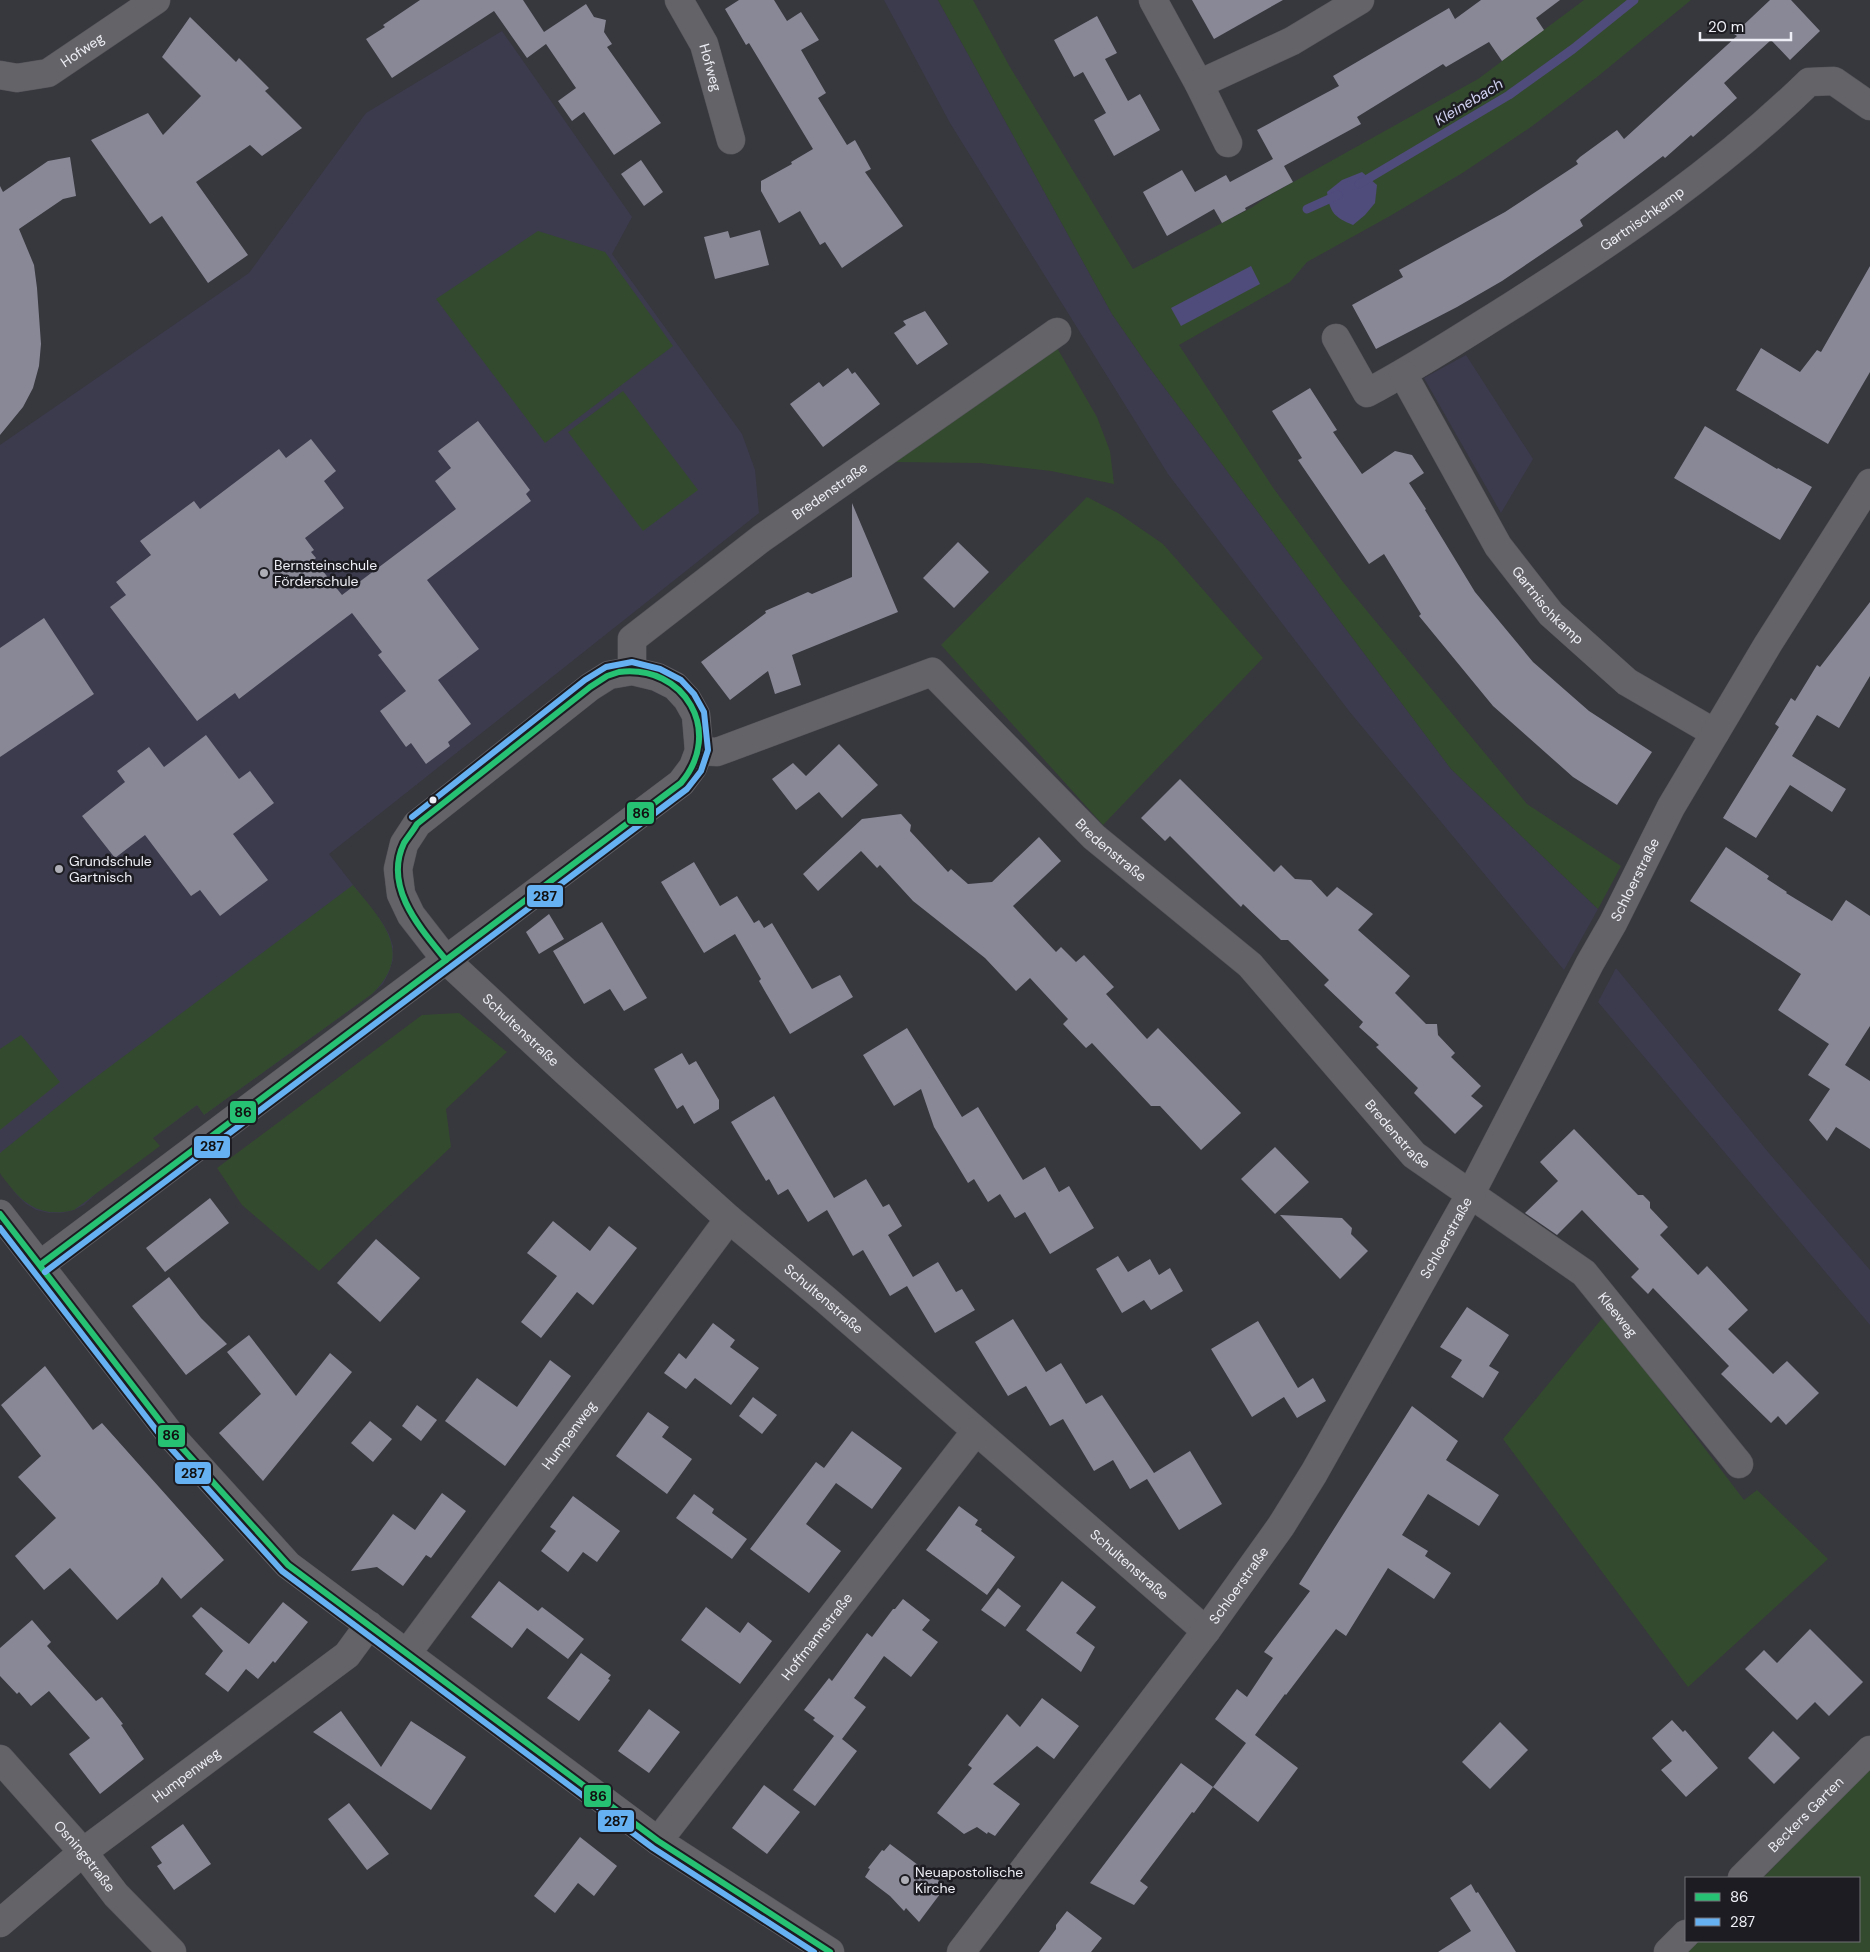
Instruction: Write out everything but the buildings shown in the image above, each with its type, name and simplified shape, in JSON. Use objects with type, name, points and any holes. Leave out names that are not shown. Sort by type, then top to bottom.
[{"type":"street","name":"Hofweg","points":[[0,75],[17,78],[48,73],[156,0]]},
{"type":"street","name":"Hofweg","points":[[679,0],[704,44],[731,140]]},
{"type":"street","points":[[1153,0],[1200,84],[1228,142]]},
{"type":"street","points":[[1200,84],[1292,42],[1360,0]]},
{"type":"street","name":"Gartnischkamp","points":[[1336,338],[1367,393],[1403,374],[1564,272],[1703,175],[1782,108],[1809,82],[1834,81],[1870,106]]},
{"type":"street","name":"Bredenstraße","points":[[632,671],[632,639],[762,538],[1057,332]]},
{"type":"street","name":"Gartnischkamp","points":[[1403,374],[1498,546],[1551,614],[1627,682],[1715,733]]},
{"type":"street","name":"Schloerstraße","points":[[960,1952],[1206,1630],[1281,1526],[1314,1473],[1471,1194],[1590,963],[1613,923],[1671,807],[1768,644],[1870,483]]},
{"type":"street","points":[[40,1265],[446,960],[681,783],[693,768],[699,750],[696,715],[688,699],[675,686],[657,677],[632,671],[609,675],[590,687],[417,824],[404,844],[398,869],[401,894],[411,915],[446,960]]},
{"type":"street","name":"Bredenstraße","points":[[699,750],[717,752],[932,672],[1094,837],[1250,966],[1414,1155],[1471,1194]]},
{"type":"street","name":"Schultenstraße","points":[[446,960],[566,1072],[729,1219],[826,1300],[1206,1630]]},
{"type":"street","name":"Kleeweg","points":[[1471,1194],[1584,1273],[1739,1464]]},
{"type":"street","points":[[0,1214],[174,1439],[288,1565],[408,1652],[658,1841],[830,1952]]},
{"type":"street","name":"Humpenweg","points":[[408,1652],[729,1219]]},
{"type":"street","name":"Hoffmannstraße","points":[[658,1841],[976,1431]]},
{"type":"street","name":"Humpenweg","points":[[0,1923],[83,1852],[347,1656],[370,1625]]},
{"type":"street","name":"Beckers Garten","points":[[1743,1877],[1870,1750]]},
{"type":"street","name":"Osningstraße","points":[[0,1759],[83,1852],[116,1895],[172,1952]]},
{"type":"street","points":[[1668,1952],[1685,1935]]},
{"type":"shaded area","points":[[884,0],[938,0],[1112,314],[1146,363],[1451,769],[1598,909],[1564,970],[1349,711],[1168,474],[950,123]]},
{"type":"shaded area","points":[[502,31],[632,217],[612,254],[742,434],[755,470],[759,513],[329,854],[382,922],[389,934],[393,946],[393,960],[383,984],[372,994],[204,1115],[197,1105],[153,1138],[84,1205],[62,1213],[36,1210],[26,1204],[16,1194],[0,1172],[0,445],[249,273],[366,113]]},
{"type":"shaded area","points":[[1362,172],[1377,185],[1375,203],[1353,225],[1337,217],[1330,205],[1327,192],[1342,180]]},
{"type":"shaded area","points":[[1251,266],[1260,284],[1181,326],[1171,308]]},
{"type":"shaded area","points":[[1466,355],[1533,459],[1501,513],[1424,378]]},
{"type":"shaded area","points":[[1616,968],[1768,1152],[1870,1270],[1870,1325],[1598,1002]]},
{"type":"green space","points":[[938,0],[973,0],[1010,67],[1133,269],[1251,208],[1270,195],[1478,79],[1584,0],[1691,0],[1597,77],[1531,127],[1464,172],[1307,262],[1290,282],[1179,345],[1274,489],[1343,582],[1527,804],[1621,866],[1598,909],[1451,769],[1146,363],[1112,314]]},
{"type":"green space","points":[[538,231],[605,252],[673,346],[545,443],[436,299]]},
{"type":"green space","points":[[1056,346],[1097,417],[1110,451],[1114,484],[1051,471],[980,463],[890,462]]},
{"type":"green space","points":[[623,391],[698,490],[643,531],[568,432]]},
{"type":"green space","points":[[1087,497],[1118,513],[1163,544],[1263,658],[1103,825],[941,645]]},
{"type":"green space","points":[[353,885],[383,924],[393,951],[391,964],[385,979],[372,994],[204,1115],[197,1105],[153,1138],[160,1146],[74,1210],[64,1212],[46,1211],[37,1209],[22,1200],[0,1173],[0,1153],[72,1095]]},
{"type":"green space","points":[[459,1013],[507,1052],[446,1109],[451,1147],[319,1271],[242,1205],[217,1168],[422,1015]]},
{"type":"green space","points":[[21,1035],[60,1082],[0,1130],[0,1049]]},
{"type":"green space","points":[[1604,1316],[1744,1500],[1757,1490],[1828,1559],[1688,1687],[1503,1439]]},
{"type":"green space","points":[[1870,1768],[1870,1952],[1687,1952],[1698,1942],[1860,1942],[1860,1877],[1764,1877]]},
{"type":"waterway","name":"Kleinebach","points":[[1359,184],[1509,95],[1573,49],[1634,0]]},
{"type":"waterway","name":"Kleinebach","points":[[1307,209],[1338,195]]},
{"type":"transit line","name":"287","points":[[45,1272],[687,789],[701,771],[708,750],[704,712],[694,694],[681,680],[660,669],[632,662],[606,667],[585,680],[412,817]]},
{"type":"transit line","name":"86","points":[[619,672],[642,672],[663,679],[679,690],[691,705],[698,723],[699,743],[693,763],[681,783],[446,960],[416,921],[401,891],[398,875],[399,859],[404,843],[417,824],[590,687],[607,676],[619,672]]},
{"type":"transit line","name":"86","points":[[40,1265],[446,960]]},
{"type":"transit line","name":"86","points":[[0,1214],[174,1439],[288,1565],[658,1841],[830,1952]]},
{"type":"transit line","name":"287","points":[[0,1228],[167,1444],[282,1571],[653,1848],[814,1952]]},
{"type":"place","name":"Bernsteinschule Förderschule","points":[[264,573]]},
{"type":"place","name":"Grundschule Gartnisch","points":[[59,869]]},
{"type":"place","name":"Neuapostolische Kirche","points":[[905,1880]]}]
